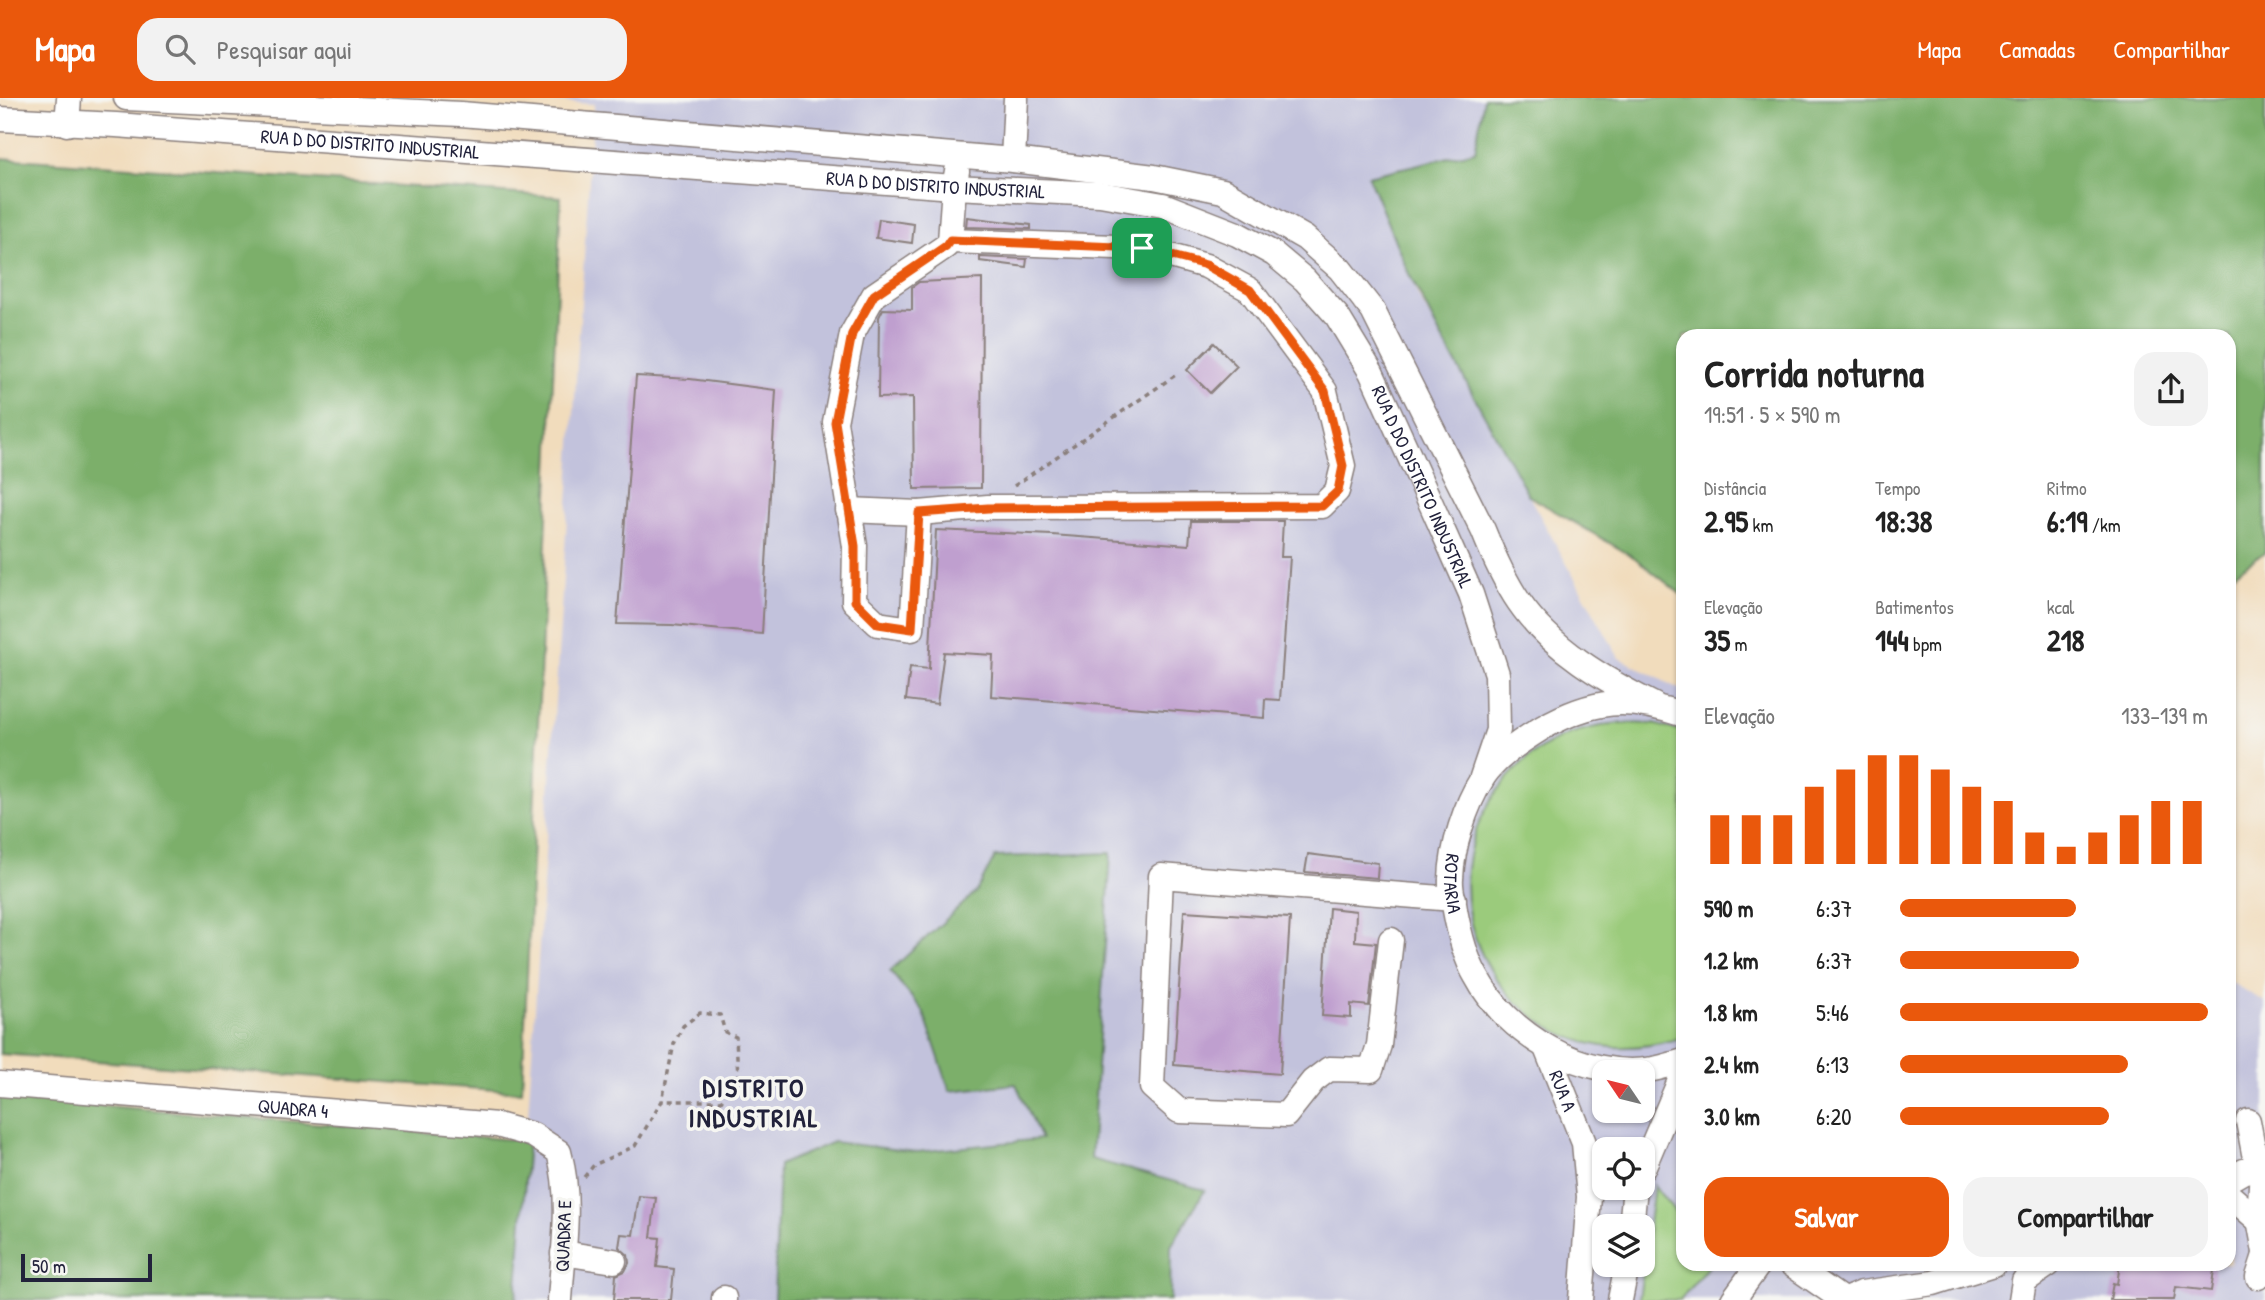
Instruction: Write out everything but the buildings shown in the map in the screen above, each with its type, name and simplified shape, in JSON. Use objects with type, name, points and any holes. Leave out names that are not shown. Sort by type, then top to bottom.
[{"type":"street","points":[[67,124],[69,98]]},
{"type":"street","points":[[116,125],[117,98]]},
{"type":"street","name":"RUA D DO DISTRITO INDUSTRIAL","points":[[126,98],[462,106],[1013,160],[1154,177],[1223,191],[1305,238],[1340,269],[1373,311],[1519,603],[1537,624],[1601,678],[1654,705]]},
{"type":"street","points":[[1013,160],[1016,98]]},
{"type":"street","name":"RUA D DO DISTRITO INDUSTRIAL","points":[[0,119],[116,125],[954,187],[1100,194],[1163,205],[1237,234],[1274,254],[1305,280],[1337,316],[1371,372],[1438,519],[1471,594],[1497,674],[1498,730],[1482,777]]},
{"type":"street","points":[[919,513],[912,629],[878,624],[855,601],[855,546],[835,422],[852,334],[874,295],[946,246],[950,240],[954,187],[961,157]]},
{"type":"street","points":[[848,510],[919,513],[988,508],[1322,506],[1338,491],[1343,466],[1325,391],[1250,290],[1206,265],[1142,248],[950,240]]},
{"type":"street","name":"ROTARIA","points":[[1676,712],[1654,705],[1606,703],[1564,716],[1519,742],[1482,777],[1459,830],[1451,880],[1458,928],[1476,976],[1506,1017],[1546,1048],[1580,1062],[1615,1069],[1651,1069],[1676,1063]]},
{"type":"street","points":[[1391,940],[1379,1045],[1371,1070],[1329,1069],[1313,1081],[1286,1115],[1179,1111],[1152,1087],[1161,876],[1454,900]]},
{"type":"street","name":"RUA A","points":[[1546,1048],[1584,1143],[1589,1197],[1581,1300]]},
{"type":"street","name":"QUADRA 4","points":[[0,1084],[497,1125],[533,1135],[559,1152],[565,1172]]},
{"type":"street","points":[[1655,1140],[1676,1090]]},
{"type":"street","points":[[2248,1121],[2254,1153],[2264,1169],[2263,1262]]},
{"type":"street","points":[[2236,1176],[2244,1171],[2264,1169]]},
{"type":"street","name":"QUADRA E","points":[[560,1300],[565,1172]]},
{"type":"street","points":[[2236,1201],[2262,1222]]},
{"type":"street","points":[[563,1253],[614,1261]]},
{"type":"street","points":[[1733,1300],[1754,1271]]},
{"type":"street","points":[[1801,1271],[1844,1300],[1862,1293],[1933,1283],[1972,1271]]},
{"type":"street","points":[[2009,1271],[2023,1290],[2042,1271]]},
{"type":"street","points":[[1620,1300],[1625,1277]]},
{"type":"path","points":[[988,508],[1024,478],[1177,374]]},
{"type":"path","points":[[565,1200],[594,1165],[635,1146],[662,1101],[674,1044],[683,1026],[700,1013],[720,1015],[725,1032],[736,1037],[738,1077],[721,1101],[662,1101]]},
{"type":"shaded area","points":[[488,98],[1484,98],[1475,151],[1368,177],[1418,296],[1619,658],[1676,687],[1676,1271],[2236,1271],[2236,985],[2265,1002],[2265,1300],[516,1300],[594,104]]},
{"type":"green space","points":[[1484,98],[2265,98],[2265,552],[2236,572],[2236,329],[1676,329],[1676,590],[1635,558],[1529,496],[1408,272],[1368,176],[1475,151]]},
{"type":"green space","points":[[0,158],[561,197],[522,1092],[0,1054]]},
{"type":"green space","points":[[1621,723],[1654,724],[1676,730],[1676,1039],[1647,1046],[1609,1047],[1584,1042],[1547,1026],[1516,1002],[1492,973],[1476,940],[1467,904],[1467,866],[1477,829],[1496,793],[1524,761],[1550,743],[1598,727]]},
{"type":"green space","points":[[1111,853],[1091,1159],[1205,1190],[1171,1246],[1170,1300],[774,1300],[779,1165],[833,1142],[917,1152],[1041,1139],[1016,1084],[950,1091],[923,1011],[890,971],[976,892],[995,857]]},
{"type":"green space","points":[[0,1097],[528,1141],[516,1300],[0,1300]]},
{"type":"green space","points":[[1655,1187],[1676,1213],[1676,1271],[1704,1271],[1680,1300],[1639,1300],[1642,1277],[1655,1277],[1655,1214],[1650,1214],[1652,1200],[1655,1200]]},
{"type":"district","name":"DISTRITO INDUSTRIAL","points":[[754,1103]]},
{"type":"route","points":[[950,240],[1142,248],[1206,265],[1250,290],[1325,391],[1343,466],[1338,491],[1322,506],[988,508],[919,513],[912,629],[878,624],[855,601],[855,546],[835,422],[852,334],[874,295],[946,246],[950,240]]}]
